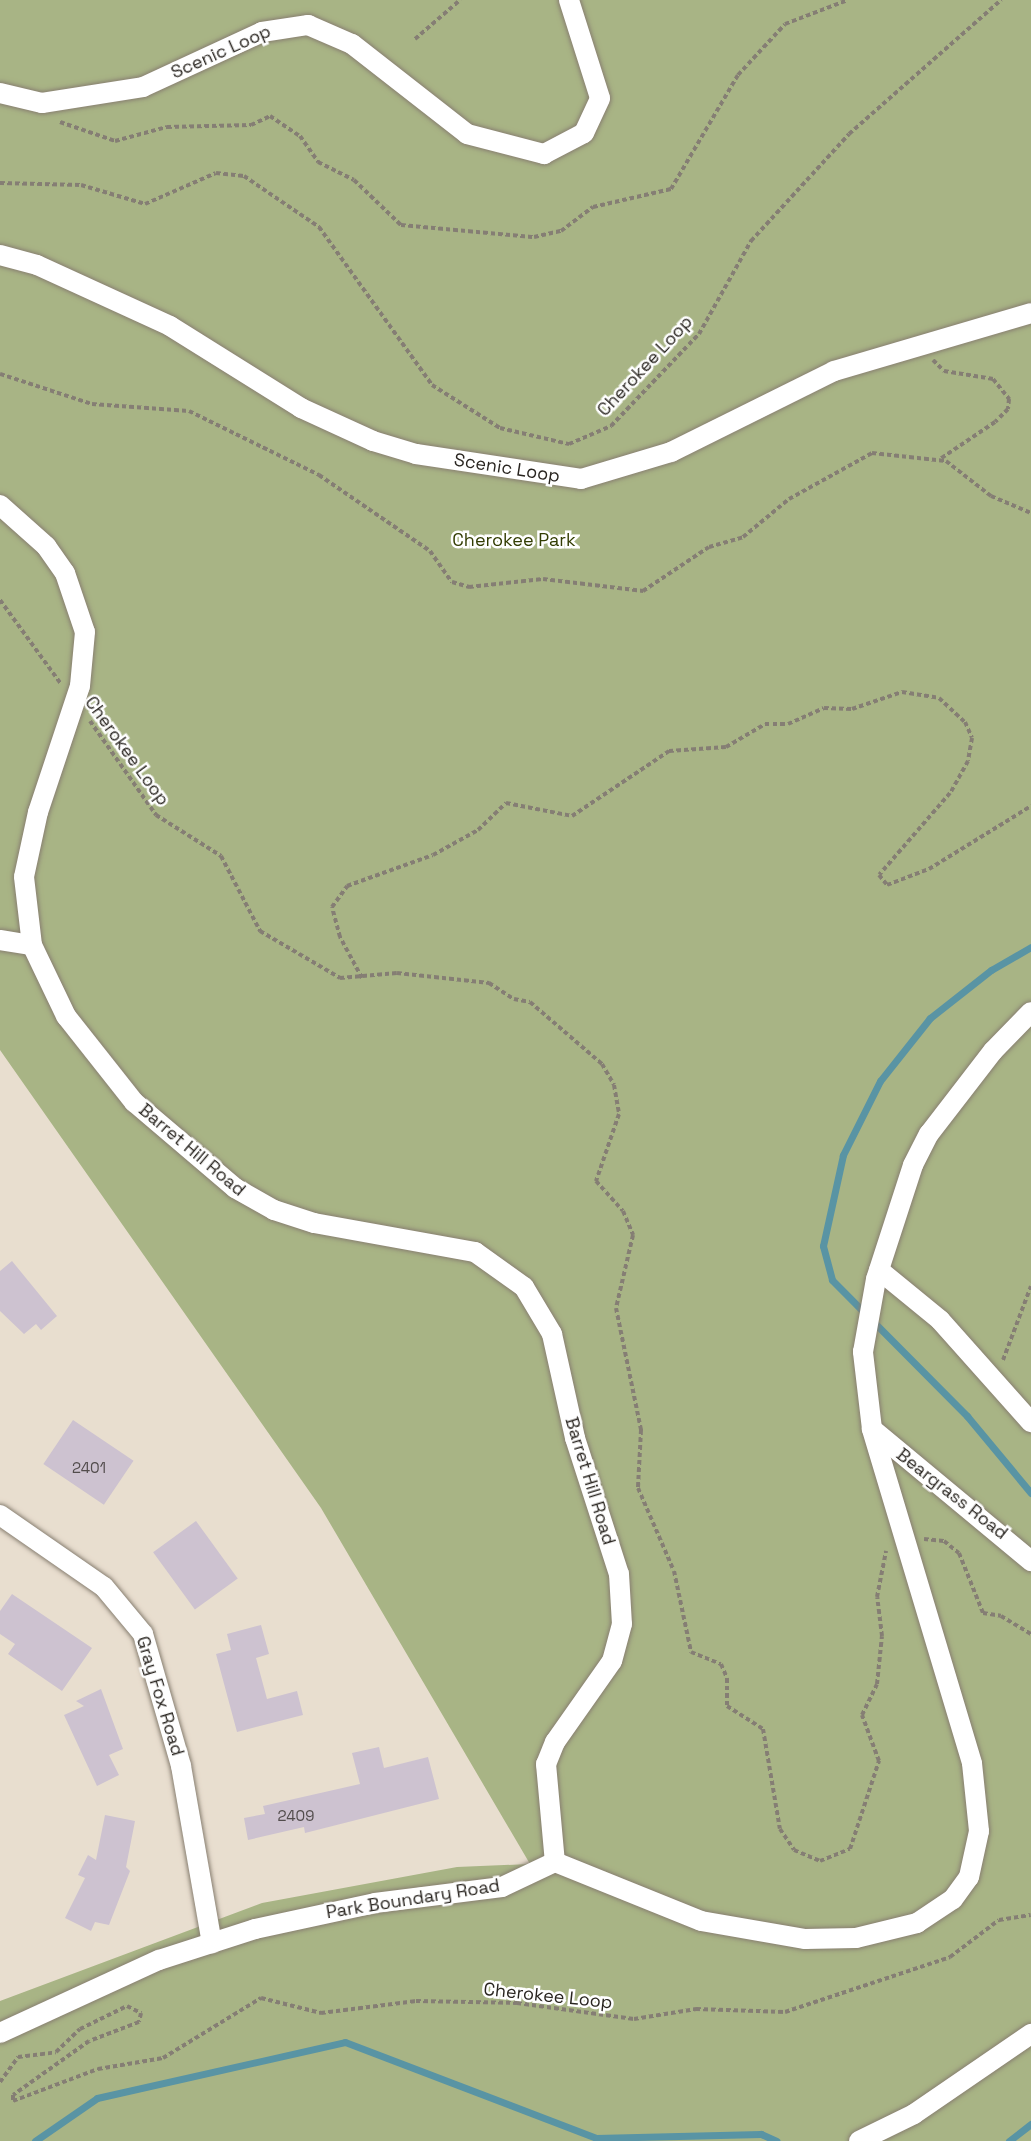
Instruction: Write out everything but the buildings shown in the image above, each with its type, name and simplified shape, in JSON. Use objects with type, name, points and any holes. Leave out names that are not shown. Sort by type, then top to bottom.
[{"type":"street","name":"Scenic Loop","points":[[0,93],[42,103],[143,87],[262,32],[308,25],[352,44],[467,134],[544,154],[584,133],[600,98],[569,0]]},
{"type":"street","name":"Scenic Loop","points":[[0,255],[37,265],[170,326],[213,348],[301,408],[373,441],[416,454],[581,479],[634,467],[810,381],[928,342],[1031,313]]},
{"type":"street","name":"Barret Hill Road","points":[[0,505],[46,546],[75,593],[86,651],[74,701],[27,854],[32,945],[66,1016],[97,1060],[134,1102],[235,1188],[274,1210],[314,1223],[476,1252],[524,1287],[545,1318],[575,1438],[619,1574],[621,1601],[618,1649],[555,1742],[546,1764],[555,1862]]},
{"type":"street","points":[[0,940],[32,945]]},
{"type":"street","points":[[555,1862],[701,1922],[805,1939],[856,1938],[900,1929],[953,1899],[969,1877],[978,1848],[975,1786],[954,1692],[904,1539],[872,1429],[863,1352],[878,1274],[913,1166],[929,1134],[1031,1012]]},
{"type":"street","points":[[878,1274],[940,1320],[1031,1422]]},
{"type":"street","name":"Beargrass Road","points":[[872,1429],[1031,1561]]},
{"type":"street","name":"Gray Fox Road","points":[[0,1515],[104,1587],[143,1634],[181,1766],[212,1943]]},
{"type":"street","name":"Park Boundary Road","points":[[0,2033],[159,1960],[212,1943],[366,1904],[502,1887],[555,1862]]},
{"type":"street","points":[[859,2141],[915,2114],[1031,2034]]},
{"type":"path","points":[[415,39],[460,0]]},
{"type":"path","name":"Cherokee Loop","points":[[0,183],[81,185],[145,204],[216,173],[244,176],[319,227],[432,385],[500,428],[569,444],[611,426],[699,334],[751,240],[849,134],[1001,0]]},
{"type":"path","points":[[928,342],[937,368],[993,379],[1009,399],[1008,409],[995,422],[940,459]]},
{"type":"path","points":[[0,374],[92,404],[189,411],[319,474],[430,551],[452,582],[469,587],[543,579],[643,591],[709,547],[743,537],[789,499],[862,458],[883,453],[940,459],[991,496],[1031,513]]},
{"type":"path","name":"Cherokee Loop","points":[[0,600],[156,815],[220,856],[260,931],[331,974],[362,978],[397,973],[489,983],[514,999],[530,1002],[575,1036],[614,1085],[617,1123],[596,1181],[623,1211],[633,1234],[616,1308],[641,1430],[638,1488],[674,1571],[691,1652],[721,1664],[727,1678],[727,1706],[763,1730],[780,1828],[799,1854],[820,1862],[850,1849],[879,1761],[862,1711],[877,1684],[882,1636],[877,1597],[886,1550],[891,1542],[904,1539]]},
{"type":"path","points":[[362,978],[340,937],[332,907],[346,886],[433,855],[478,830],[506,803],[572,816],[669,751],[726,747],[765,724],[788,724],[824,708],[852,709],[902,692],[939,698],[965,722],[972,738],[968,761],[950,793],[879,876],[886,885],[929,869],[1031,806]]},
{"type":"path","points":[[1005,1395],[1005,1346],[1031,1286]]},
{"type":"path","points":[[904,1539],[953,1545],[964,1560],[983,1613],[1001,1616],[1031,1634]]},
{"type":"path","name":"Cherokee Loop","points":[[0,2082],[18,2057],[56,2052],[80,2029],[127,2006],[141,2013],[139,2022],[89,2041],[13,2096],[13,2101],[98,2069],[164,2058],[261,1998],[321,2013],[416,2001],[517,2003],[634,2019],[696,2008],[785,2012],[950,1957],[999,1920],[1031,1915]]},
{"type":"green space","name":"Cherokee Park","points":[[0,0],[1031,0],[1031,2141],[0,2141],[0,2001],[262,1903],[457,1867],[530,1864],[321,1508],[0,1050]]},
{"type":"waterway","points":[[1031,947],[991,970],[930,1018],[880,1081],[843,1155],[823,1246],[832,1280],[967,1416],[1031,1493]]},
{"type":"waterway","points":[[35,2141],[97,2098],[345,2042],[596,2138],[761,2134],[777,2141]]},
{"type":"waterway","points":[[1009,2141],[1031,2124]]}]
